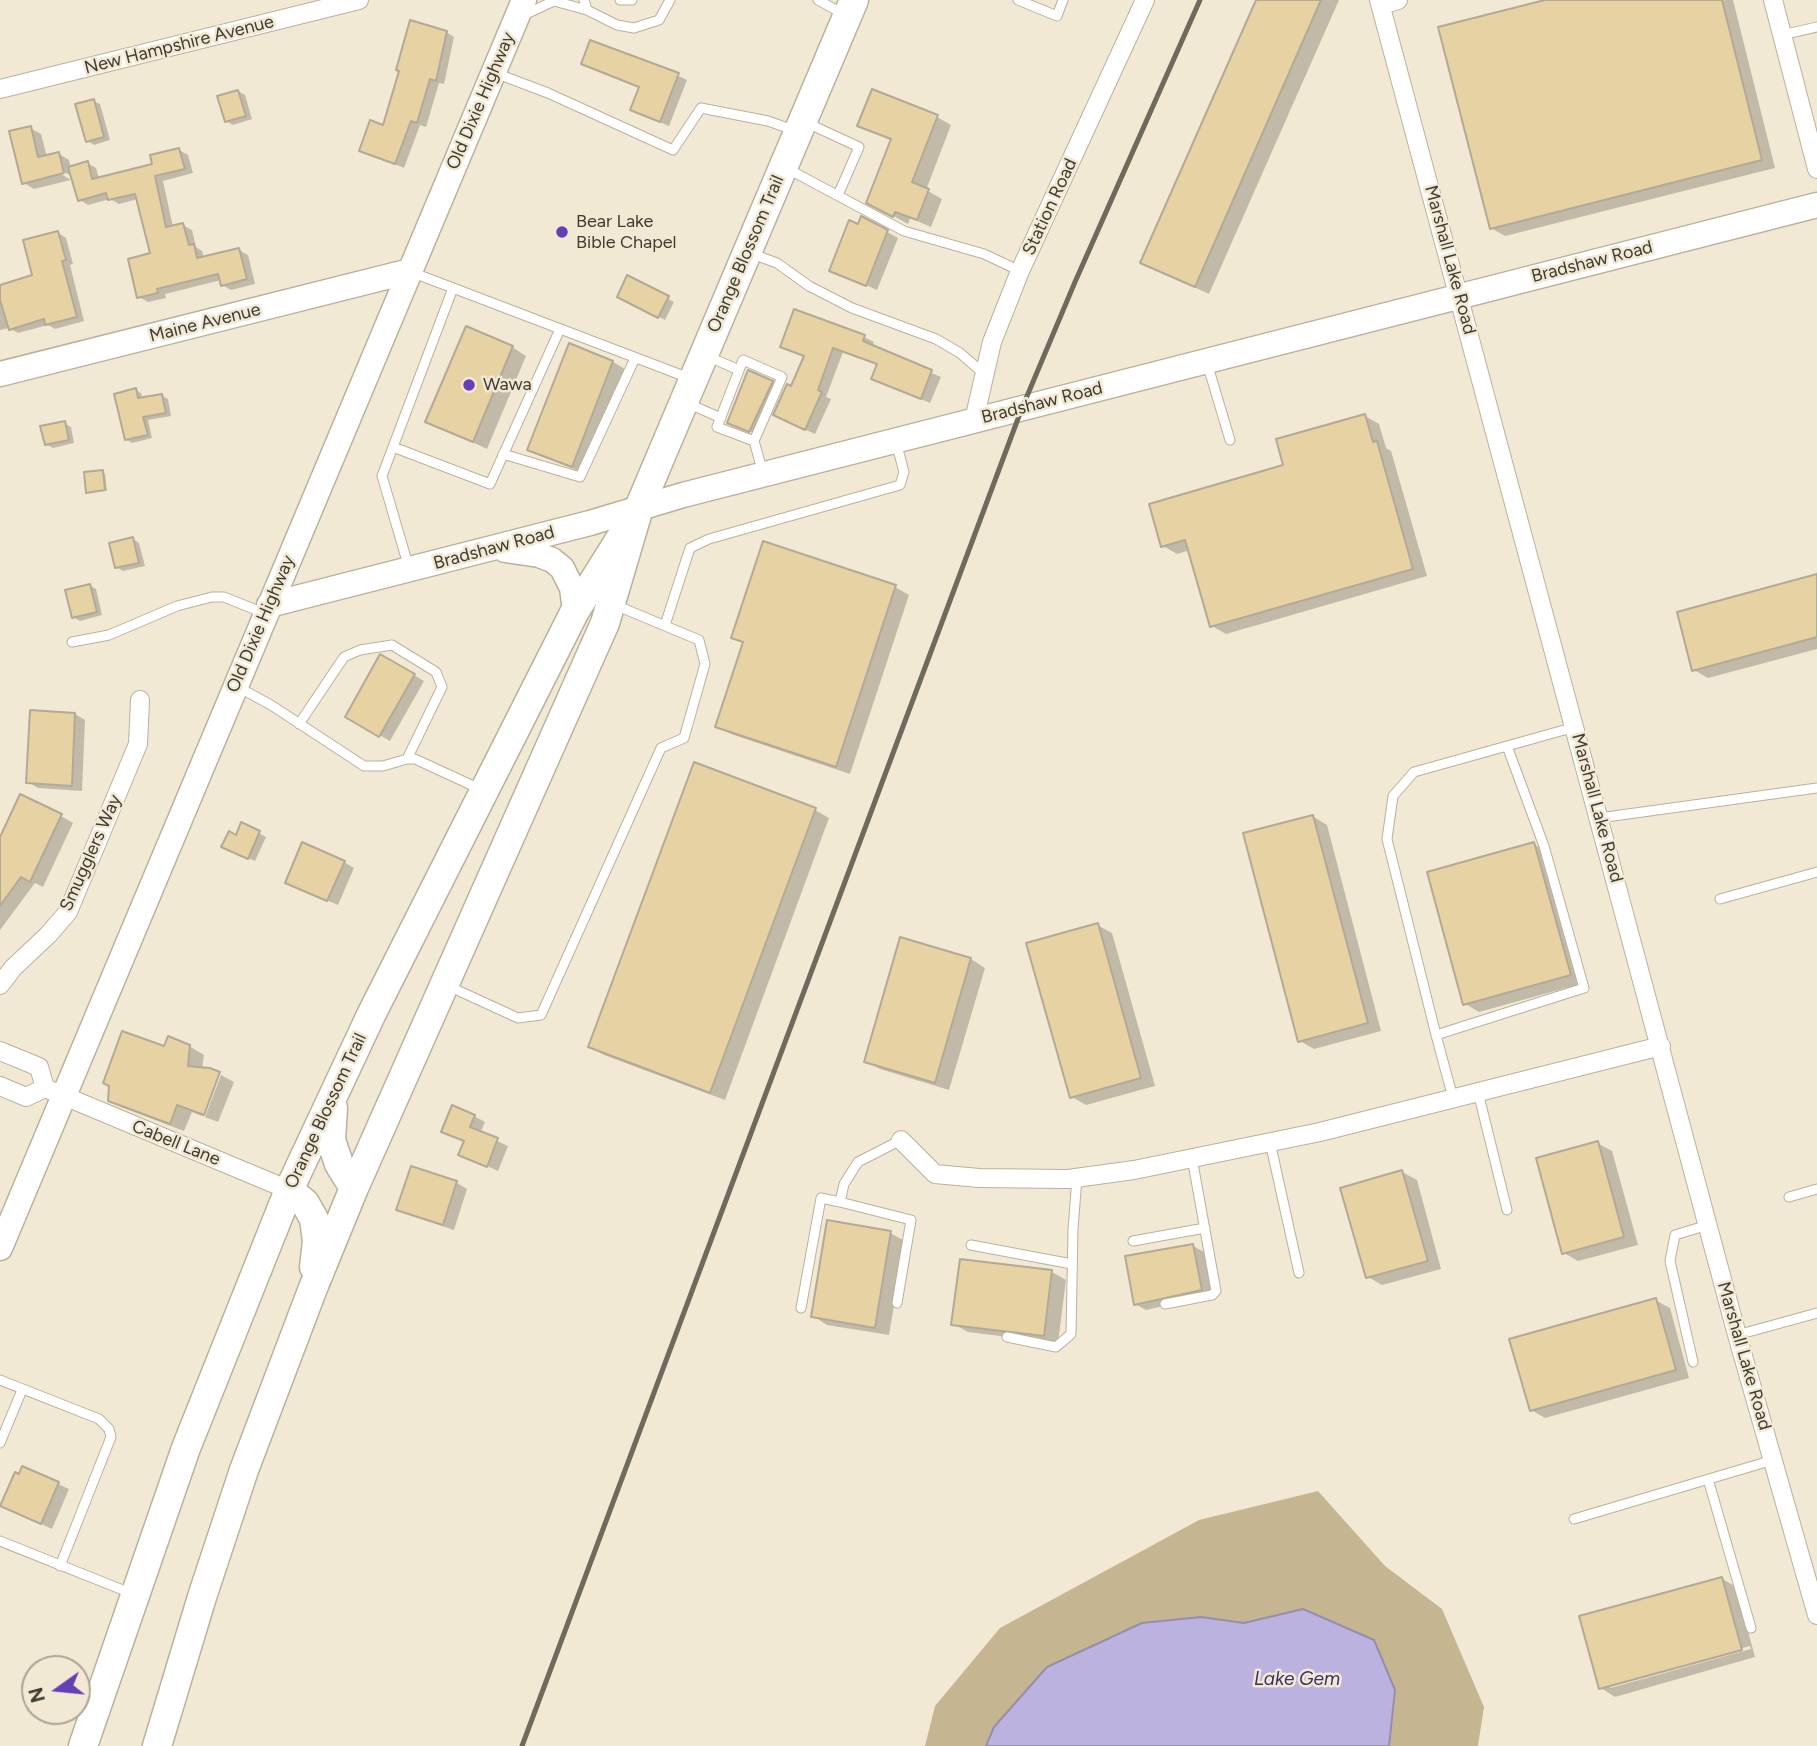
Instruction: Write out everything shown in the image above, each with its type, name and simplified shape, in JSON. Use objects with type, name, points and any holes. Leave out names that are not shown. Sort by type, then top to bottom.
[{"type":"main road","name":"Orange Blossom Trail","points":[[157,1746],[244,1470],[313,1287],[354,1188],[605,623],[639,508],[850,8]]},
{"type":"main road","name":"Orange Blossom Trail","points":[[83,1746],[186,1448],[289,1190],[333,1095],[575,611],[639,508]]},
{"type":"main road","points":[[333,1095],[331,1140],[339,1164],[354,1188]]},
{"type":"main road","points":[[289,1190],[305,1203],[314,1219],[317,1241],[313,1287]]},
{"type":"street","name":"New Hampshire Avenue","points":[[0,89],[359,0]]},
{"type":"street","name":"Station Road","points":[[974,420],[992,342],[1020,271],[1144,0]]},
{"type":"street","points":[[1773,0],[1817,169]]},
{"type":"street","name":"Marshall Lake Road","points":[[1386,2],[1460,296],[1737,1335],[1817,1615]]},
{"type":"street","name":"Old Dixie Highway","points":[[0,1248],[54,1092],[236,686],[520,9]]},
{"type":"street","name":"Bradshaw Road","points":[[267,610],[763,475],[1817,205]]},
{"type":"street","name":"Maine Avenue","points":[[0,374],[410,271]]},
{"type":"street","points":[[494,548],[539,555],[552,560],[562,568],[572,588],[575,611]]},
{"type":"street","name":"Smugglers Way","points":[[0,985],[68,912],[138,744],[140,700]]},
{"type":"street","points":[[901,1140],[935,1174],[979,1178],[1077,1178],[1134,1170],[1270,1142],[1661,1046]]},
{"type":"street","points":[[7,1054],[39,1067],[54,1092],[26,1097],[1,1086],[7,1054]]},
{"type":"street","name":"Cabell Lane","points":[[54,1092],[289,1190]]},
{"type":"lane","points":[[620,0],[632,0]]},
{"type":"lane","points":[[520,9],[554,1],[586,5],[617,25],[634,28],[659,20],[670,0]]},
{"type":"lane","points":[[818,0],[850,8]]},
{"type":"lane","points":[[1018,0],[1057,16],[1063,0]]},
{"type":"lane","points":[[1782,35],[1817,27]]},
{"type":"lane","points":[[494,72],[548,93],[673,150],[701,107],[800,126],[859,147],[838,195]]},
{"type":"lane","points":[[783,167],[904,230],[984,254],[1020,271]]},
{"type":"lane","points":[[747,252],[777,262],[809,286],[852,308],[936,339],[960,353],[983,373]]},
{"type":"lane","points":[[410,271],[694,379],[739,370]]},
{"type":"lane","points":[[409,570],[382,476],[453,288]]},
{"type":"lane","points":[[393,447],[490,484],[560,329]]},
{"type":"lane","points":[[503,454],[580,477],[635,358]]},
{"type":"lane","points":[[754,442],[718,427],[738,384],[743,360],[782,377],[768,396],[759,417],[754,442],[763,475]]},
{"type":"lane","points":[[1207,361],[1230,440]]},
{"type":"lane","points":[[694,379],[721,418]]},
{"type":"lane","points":[[664,625],[690,548],[709,539],[900,485],[904,472],[895,441]]},
{"type":"lane","points":[[72,642],[109,635],[177,606],[212,597],[224,597],[267,610]]},
{"type":"lane","points":[[445,984],[518,1018],[541,1015],[661,748],[684,738],[705,664],[699,640],[611,603]]},
{"type":"lane","points":[[299,724],[344,657],[360,650],[392,645],[436,672],[442,687],[407,759]]},
{"type":"lane","points":[[236,686],[271,705],[364,766],[383,766],[407,759],[422,761],[485,791]]},
{"type":"lane","points":[[1453,1098],[1387,839],[1394,796],[1414,772],[1575,727]]},
{"type":"lane","points":[[1436,1035],[1584,988],[1544,846],[1507,746]]},
{"type":"lane","points":[[1599,818],[1817,788]]},
{"type":"lane","points":[[1720,899],[1817,872]]},
{"type":"lane","points":[[1478,1092],[1507,1210]]},
{"type":"lane","points":[[840,1202],[844,1184],[858,1162],[901,1140]]},
{"type":"lane","points":[[1270,1142],[1299,1273]]},
{"type":"lane","points":[[1165,1304],[1212,1295],[1216,1291],[1192,1158]]},
{"type":"lane","points":[[1007,1337],[1056,1346],[1071,1334],[1077,1178]]},
{"type":"lane","points":[[1789,1197],[1817,1189]]},
{"type":"lane","points":[[801,1308],[821,1198],[911,1220],[897,1303]]},
{"type":"lane","points":[[1693,1362],[1670,1261],[1675,1235],[1708,1225]]},
{"type":"lane","points":[[1133,1241],[1205,1228]]},
{"type":"lane","points":[[971,1245],[1072,1264]]},
{"type":"lane","points":[[1737,1335],[1817,1312]]},
{"type":"lane","points":[[0,1381],[99,1419],[111,1437],[60,1566]]},
{"type":"lane","points":[[0,1443],[22,1390]]},
{"type":"lane","points":[[1574,1519],[1773,1460]]},
{"type":"lane","points":[[1708,1479],[1751,1628]]},
{"type":"lane","points":[[0,1541],[135,1595]]},
{"type":"shaded area","points":[[1318,1491],[1385,1566],[1442,1609],[1484,1707],[1478,1746],[1389,1746],[1395,1690],[1303,1609],[1244,1623],[1201,1617],[994,1727],[986,1746],[925,1746],[935,1706],[1000,1628],[1199,1520]]},
{"type":"water","name":"Lake Gem","points":[[1303,1609],[1374,1640],[1395,1690],[1389,1746],[986,1746],[994,1727],[1047,1667],[1142,1623],[1201,1617],[1244,1623]]},
{"type":"building","points":[[1256,0],[1321,0],[1195,287],[1140,263]]},
{"type":"building","points":[[1545,0],[1722,0],[1762,160],[1490,229],[1438,27]]},
{"type":"building","points":[[410,20],[447,31],[436,81],[430,79],[417,123],[411,121],[395,164],[359,151],[370,120],[383,125]]},
{"type":"building","points":[[590,40],[679,73],[660,122],[630,110],[639,87],[581,64]]},
{"type":"building","points":[[872,89],[938,115],[912,182],[929,189],[917,220],[895,212],[893,217],[866,203],[891,139],[857,126]]},
{"type":"building","points":[[238,90],[246,116],[225,122],[217,96]]},
{"type":"building","points":[[94,99],[104,137],[86,142],[75,104]]},
{"type":"building","points":[[31,126],[38,157],[59,152],[64,173],[22,184],[9,131]]},
{"type":"building","points":[[179,148],[185,169],[155,176],[166,227],[183,223],[189,245],[194,244],[197,258],[239,248],[247,279],[221,286],[218,274],[157,289],[158,293],[137,298],[128,259],[150,253],[135,194],[108,200],[106,193],[78,201],[68,167],[88,161],[92,179],[152,164],[150,155]]},
{"type":"building","points":[[861,216],[888,230],[866,286],[829,271],[849,220],[858,224]]},
{"type":"building","points":[[58,231],[66,260],[62,261],[77,317],[45,325],[44,319],[9,330],[0,300],[0,285],[32,275],[23,240]]},
{"type":"building","points":[[627,275],[669,296],[658,318],[617,297]]},
{"type":"building","points":[[794,309],[865,335],[863,341],[932,370],[921,399],[871,379],[877,364],[833,348],[818,390],[822,392],[805,430],[773,415],[787,384],[791,386],[804,356],[780,347]]},
{"type":"building","points":[[466,326],[513,346],[473,442],[425,422]]},
{"type":"building","points":[[569,343],[613,361],[572,467],[527,450]]},
{"type":"building","points":[[748,370],[773,381],[749,432],[727,423]]},
{"type":"building","points":[[136,388],[138,398],[162,394],[166,413],[143,417],[148,435],[125,440],[114,394]]},
{"type":"building","points":[[1365,414],[1373,442],[1377,441],[1413,569],[1210,627],[1185,540],[1161,547],[1149,504],[1283,465],[1276,439]]},
{"type":"building","points":[[65,421],[69,440],[45,445],[40,426]]},
{"type":"building","points":[[103,470],[105,490],[86,493],[84,472]]},
{"type":"building","points":[[133,537],[139,563],[115,568],[109,543]]},
{"type":"building","points":[[763,541],[896,585],[836,767],[715,727],[743,642],[731,638]]},
{"type":"building","points":[[1817,574],[1817,637],[1692,671],[1677,612]]},
{"type":"building","points":[[90,584],[97,612],[72,618],[65,590]]},
{"type":"building","points":[[380,654],[415,674],[379,737],[345,717]]},
{"type":"building","points":[[30,710],[75,713],[72,786],[26,783]]},
{"type":"building","points":[[694,762],[816,808],[710,1093],[588,1047]]},
{"type":"building","points":[[20,794],[62,814],[30,882],[21,877],[0,906],[0,837]]},
{"type":"building","points":[[1313,815],[1368,1023],[1298,1042],[1243,833]]},
{"type":"building","points":[[241,822],[260,831],[248,859],[221,847],[229,831],[236,835]]},
{"type":"building","points":[[302,842],[345,861],[327,901],[285,883]]},
{"type":"building","points":[[1534,842],[1571,975],[1463,1005],[1427,872]]},
{"type":"building","points":[[1098,923],[1141,1078],[1070,1098],[1026,943]]},
{"type":"building","points":[[900,937],[971,958],[935,1083],[864,1062]]},
{"type":"building","points":[[122,1031],[164,1046],[168,1036],[190,1045],[188,1066],[220,1072],[204,1115],[177,1105],[170,1124],[108,1101],[109,1086],[103,1083]]},
{"type":"building","points":[[452,1105],[475,1115],[470,1127],[498,1138],[487,1167],[458,1155],[464,1141],[441,1132]]},
{"type":"building","points":[[1598,1141],[1624,1237],[1562,1254],[1536,1158]]},
{"type":"building","points":[[411,1166],[457,1181],[443,1225],[396,1210]]},
{"type":"building","points":[[1402,1170],[1428,1261],[1366,1278],[1340,1188]]},
{"type":"building","points":[[827,1220],[891,1231],[875,1328],[811,1317]]},
{"type":"building","points":[[1193,1244],[1202,1290],[1134,1305],[1125,1256]]},
{"type":"building","points":[[960,1259],[1052,1270],[1044,1336],[951,1325]]},
{"type":"building","points":[[1656,1298],[1676,1370],[1530,1411],[1509,1339]]},
{"type":"building","points":[[22,1466],[59,1482],[41,1524],[0,1506],[15,1472],[19,1474]]},
{"type":"building","points":[[1722,1577],[1742,1650],[1599,1689],[1579,1616]]},
{"type":"railway","points":[[522,1746],[1022,408],[1200,0]]},
{"type":"place","name":"Bear Lake Bible Chapel","points":[[562,232]]},
{"type":"place","name":"Wawa","points":[[469,385]]}]
